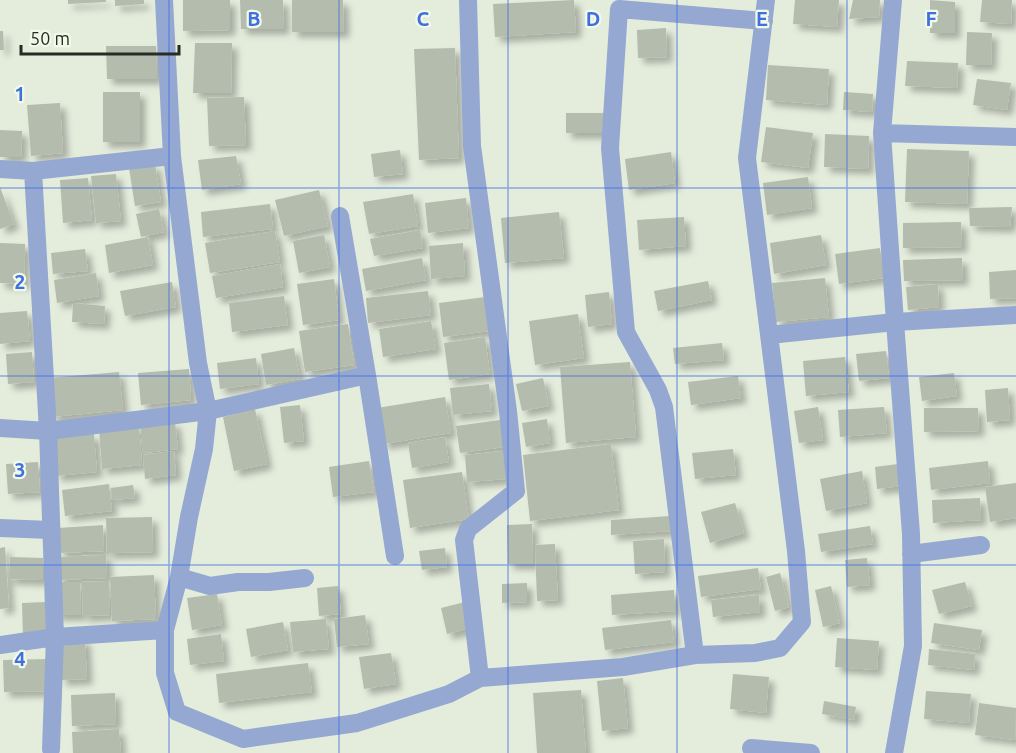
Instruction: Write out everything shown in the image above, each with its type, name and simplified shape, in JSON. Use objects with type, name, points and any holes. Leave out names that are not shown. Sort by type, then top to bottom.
[{"type":"street","points":[[164,0],[172,156],[198,363],[208,411],[204,449],[179,577],[165,630],[165,673],[177,712],[243,739],[357,723],[449,694],[480,678],[623,668],[695,655],[754,653],[780,648],[802,622],[796,551],[747,158],[766,0]]},
{"type":"street","points":[[468,0],[472,146],[508,411],[516,491],[468,529],[464,540],[480,678]]},
{"type":"street","points":[[893,0],[882,133],[903,420],[914,646],[894,753]]},
{"type":"street","points":[[695,655],[664,407],[658,390],[626,332],[610,148],[620,5],[764,21]]},
{"type":"street","points":[[882,133],[1016,138]]},
{"type":"street","points":[[0,168],[33,171],[172,156]]},
{"type":"street","points":[[33,171],[48,431],[55,637],[51,749]]},
{"type":"street","points":[[340,216],[395,556]]},
{"type":"street","points":[[769,335],[895,322],[1016,315]]},
{"type":"street","points":[[0,428],[48,431],[208,411],[367,375]]},
{"type":"street","points":[[0,528],[50,530]]},
{"type":"street","points":[[911,554],[981,545]]},
{"type":"street","points":[[179,577],[210,586],[305,578]]},
{"type":"street","points":[[0,645],[55,637],[165,630]]},
{"type":"street","points":[[751,748],[812,753]]},
{"type":"building","points":[[68,0],[106,0],[106,2],[68,4]]},
{"type":"building","points":[[115,0],[144,0],[144,4],[115,6]]},
{"type":"building","points":[[183,0],[230,0],[230,30],[183,31]]},
{"type":"building","points":[[240,0],[283,0],[284,29],[241,29]]},
{"type":"building","points":[[292,0],[343,0],[344,32],[292,32]]},
{"type":"building","points":[[574,0],[576,32],[495,37],[493,4]]},
{"type":"building","points":[[795,0],[839,0],[837,27],[793,24]]},
{"type":"building","points":[[853,0],[880,0],[879,17],[849,19]]},
{"type":"building","points":[[930,0],[955,2],[955,33],[930,33]]},
{"type":"building","points":[[982,0],[1012,0],[1011,24],[980,22]]},
{"type":"building","points":[[666,28],[667,57],[638,58],[637,30]]},
{"type":"building","points":[[0,31],[3,31],[4,50],[0,50]]},
{"type":"building","points":[[967,32],[992,33],[991,65],[966,65]]},
{"type":"building","points":[[195,43],[232,43],[231,93],[193,93]]},
{"type":"building","points":[[106,46],[156,46],[157,79],[107,79]]},
{"type":"building","points":[[455,48],[459,158],[419,160],[414,49]]},
{"type":"building","points":[[907,61],[958,63],[957,88],[905,86]]},
{"type":"building","points":[[768,65],[829,69],[827,105],[766,100]]},
{"type":"building","points":[[977,79],[1011,83],[1007,110],[973,105]]},
{"type":"building","points":[[103,92],[140,92],[140,142],[103,142]]},
{"type":"building","points":[[844,92],[873,94],[872,112],[843,110]]},
{"type":"building","points":[[244,97],[246,145],[209,146],[207,98]]},
{"type":"building","points":[[60,103],[63,153],[31,156],[27,105]]},
{"type":"building","points":[[566,113],[604,113],[604,133],[566,133]]},
{"type":"building","points":[[766,127],[813,133],[808,168],[761,162]]},
{"type":"building","points":[[0,130],[22,131],[21,157],[0,157]]},
{"type":"building","points":[[825,134],[869,136],[868,169],[824,167]]},
{"type":"building","points":[[907,149],[969,151],[967,204],[905,202]]},
{"type":"building","points":[[400,150],[403,174],[374,177],[371,154]]},
{"type":"building","points":[[671,152],[675,183],[629,190],[625,159]]},
{"type":"building","points":[[236,156],[241,184],[202,190],[198,160]]},
{"type":"building","points":[[155,164],[161,202],[135,206],[129,168]]},
{"type":"building","points":[[116,174],[121,221],[96,223],[91,176]]},
{"type":"building","points":[[808,177],[812,208],[767,215],[763,183]]},
{"type":"building","points":[[88,178],[92,220],[63,223],[60,180]]},
{"type":"building","points":[[0,187],[14,224],[0,229]]},
{"type":"building","points":[[319,190],[328,226],[284,236],[275,200]]},
{"type":"building","points":[[413,194],[418,226],[369,234],[363,202]]},
{"type":"building","points":[[466,198],[469,228],[428,233],[425,203]]},
{"type":"building","points":[[270,204],[273,229],[203,237],[201,212]]},
{"type":"building","points":[[1012,207],[1010,227],[970,226],[969,208]]},
{"type":"building","points":[[159,209],[164,232],[141,237],[136,214]]},
{"type":"building","points":[[559,212],[564,258],[505,263],[501,218]]},
{"type":"building","points":[[684,217],[686,246],[639,250],[637,220]]},
{"type":"building","points":[[961,222],[962,247],[903,248],[903,223]]},
{"type":"building","points":[[420,230],[423,248],[374,256],[370,239]]},
{"type":"building","points":[[275,231],[280,262],[210,273],[205,243]]},
{"type":"building","points":[[324,235],[330,267],[299,273],[293,241]]},
{"type":"building","points":[[821,235],[826,265],[774,274],[770,243]]},
{"type":"building","points":[[148,237],[153,265],[109,273],[105,245]]},
{"type":"building","points":[[0,243],[25,244],[24,284],[0,283]]},
{"type":"building","points":[[463,243],[465,276],[431,279],[429,246]]},
{"type":"building","points":[[880,248],[884,278],[839,284],[835,254]]},
{"type":"building","points":[[85,249],[88,271],[53,274],[51,253]]},
{"type":"building","points":[[422,258],[426,280],[366,291],[362,269]]},
{"type":"building","points":[[962,258],[963,280],[904,281],[903,260]]},
{"type":"building","points":[[280,264],[283,287],[216,298],[212,276]]},
{"type":"building","points":[[1016,270],[1016,298],[990,299],[989,272]]},
{"type":"building","points":[[96,273],[99,296],[57,303],[54,280]]},
{"type":"building","points":[[825,278],[829,317],[776,322],[772,283]]},
{"type":"building","points":[[334,279],[339,320],[303,325],[297,284]]},
{"type":"building","points":[[708,281],[712,300],[658,311],[654,291]]},
{"type":"building","points":[[172,282],[176,307],[125,316],[120,291]]},
{"type":"building","points":[[938,284],[939,307],[908,310],[906,287]]},
{"type":"building","points":[[428,291],[431,315],[368,323],[366,298]]},
{"type":"building","points":[[609,292],[612,324],[588,327],[585,295]]},
{"type":"building","points":[[284,296],[288,325],[232,332],[229,303]]},
{"type":"building","points":[[485,297],[489,331],[443,337],[439,303]]},
{"type":"building","points":[[73,303],[105,306],[104,324],[72,322]]},
{"type":"building","points":[[27,311],[30,341],[0,344],[0,313]]},
{"type":"building","points":[[578,314],[584,358],[535,365],[529,321]]},
{"type":"building","points":[[431,321],[436,349],[383,357],[379,329]]},
{"type":"building","points":[[348,324],[354,365],[305,372],[299,331]]},
{"type":"building","points":[[485,337],[490,374],[449,380],[444,343]]},
{"type":"building","points":[[722,343],[724,360],[675,364],[673,348]]},
{"type":"building","points":[[294,348],[300,379],[266,385],[261,354]]},
{"type":"building","points":[[886,351],[889,378],[859,381],[856,354]]},
{"type":"building","points":[[32,352],[34,382],[8,384],[6,354]]},
{"type":"building","points":[[845,357],[849,392],[806,396],[803,361]]},
{"type":"building","points":[[256,358],[259,384],[220,389],[217,363]]},
{"type":"building","points":[[630,362],[636,437],[566,443],[560,367]]},
{"type":"building","points":[[189,369],[191,400],[141,405],[138,373]]},
{"type":"building","points":[[119,372],[123,410],[52,417],[48,378]]},
{"type":"building","points":[[954,373],[957,396],[922,401],[919,377]]},
{"type":"building","points":[[738,376],[741,398],[691,405],[688,382]]},
{"type":"building","points":[[543,378],[549,406],[522,411],[516,384]]},
{"type":"building","points":[[489,384],[492,411],[453,415],[450,388]]},
{"type":"building","points":[[1008,388],[1010,420],[987,422],[985,390]]},
{"type":"building","points":[[445,397],[451,433],[383,444],[377,408]]},
{"type":"building","points":[[300,405],[304,441],[284,443],[280,407]]},
{"type":"building","points":[[818,407],[823,440],[799,443],[794,411]]},
{"type":"building","points":[[884,407],[887,433],[840,437],[838,410]]},
{"type":"building","points":[[924,408],[978,408],[979,431],[924,432]]},
{"type":"building","points":[[255,409],[267,464],[234,471],[223,417]]},
{"type":"building","points":[[547,419],[550,443],[526,447],[522,423]]},
{"type":"building","points":[[500,420],[504,447],[460,453],[456,426]]},
{"type":"building","points":[[175,422],[178,449],[143,453],[140,425]]},
{"type":"building","points":[[139,425],[142,465],[102,469],[99,429]]},
{"type":"building","points":[[94,434],[97,472],[56,476],[53,438]]},
{"type":"building","points":[[445,437],[449,462],[412,468],[408,443]]},
{"type":"building","points":[[611,444],[619,510],[530,521],[523,455]]},
{"type":"building","points":[[733,449],[736,475],[695,479],[692,453]]},
{"type":"building","points":[[174,451],[176,475],[145,479],[143,455]]},
{"type":"building","points":[[503,451],[506,479],[467,482],[465,455]]},
{"type":"building","points":[[369,461],[374,492],[333,497],[329,467]]},
{"type":"building","points":[[988,461],[990,483],[931,490],[929,468]]},
{"type":"building","points":[[38,462],[40,492],[8,494],[6,464]]},
{"type":"building","points":[[898,464],[901,486],[877,489],[875,467]]},
{"type":"building","points":[[862,471],[867,503],[826,511],[820,479]]},
{"type":"building","points":[[462,472],[469,519],[410,528],[403,480]]},
{"type":"building","points":[[1016,483],[1016,518],[990,522],[985,487]]},
{"type":"building","points":[[109,484],[112,511],[65,516],[62,490]]},
{"type":"building","points":[[133,485],[135,498],[112,500],[111,488]]},
{"type":"building","points":[[980,498],[981,520],[933,523],[932,500]]},
{"type":"building","points":[[735,503],[744,533],[710,543],[701,512]]},
{"type":"building","points":[[671,516],[671,531],[611,535],[611,520]]},
{"type":"building","points":[[152,517],[153,552],[107,553],[106,518]]},
{"type":"building","points":[[532,524],[533,564],[508,564],[507,525]]},
{"type":"building","points":[[103,525],[104,551],[59,553],[58,528]]},
{"type":"building","points":[[870,526],[873,544],[821,552],[818,534]]},
{"type":"building","points":[[664,539],[665,572],[635,574],[633,541]]},
{"type":"building","points":[[555,544],[558,600],[537,601],[535,545]]},
{"type":"building","points":[[5,547],[9,608],[0,609],[0,548]]},
{"type":"building","points":[[445,548],[447,567],[422,570],[419,551]]},
{"type":"building","points":[[106,555],[107,578],[58,580],[57,557]]},
{"type":"building","points":[[10,557],[43,558],[43,580],[9,579]]},
{"type":"building","points":[[867,558],[870,585],[847,587],[845,560]]},
{"type":"building","points":[[758,568],[761,589],[701,597],[698,576]]},
{"type":"building","points":[[780,573],[789,607],[775,611],[766,577]]},
{"type":"building","points":[[154,575],[156,619],[112,621],[110,577]]},
{"type":"building","points":[[109,581],[110,615],[83,616],[82,582]]},
{"type":"building","points":[[55,582],[80,582],[81,615],[55,615]]},
{"type":"building","points":[[965,582],[972,606],[939,614],[932,590]]},
{"type":"building","points":[[527,583],[527,602],[502,603],[502,584]]},
{"type":"building","points":[[338,586],[341,614],[319,616],[317,588]]},
{"type":"building","points":[[831,586],[840,623],[823,627],[815,590]]},
{"type":"building","points":[[674,590],[675,611],[612,615],[611,595]]},
{"type":"building","points":[[217,594],[222,625],[192,630],[187,598]]},
{"type":"building","points":[[759,595],[760,612],[713,617],[711,600]]},
{"type":"building","points":[[47,602],[47,636],[23,637],[22,603]]},
{"type":"building","points":[[465,602],[470,628],[447,634],[441,608]]},
{"type":"building","points":[[365,615],[369,644],[337,647],[334,619]]},
{"type":"building","points":[[326,619],[329,649],[293,652],[290,622]]},
{"type":"building","points":[[671,620],[674,642],[605,650],[602,628]]},
{"type":"building","points":[[283,622],[288,650],[251,657],[246,629]]},
{"type":"building","points":[[934,623],[982,630],[979,650],[931,643]]},
{"type":"building","points":[[221,634],[224,661],[190,665],[187,639]]},
{"type":"building","points":[[837,638],[879,641],[877,670],[835,667]]},
{"type":"building","points":[[85,639],[87,679],[61,680],[60,640]]},
{"type":"building","points":[[929,649],[975,654],[974,670],[928,665]]},
{"type":"building","points":[[391,653],[396,684],[364,689],[359,657]]},
{"type":"building","points":[[48,659],[49,691],[4,692],[3,660]]},
{"type":"building","points":[[308,663],[312,692],[219,703],[216,674]]},
{"type":"building","points":[[733,674],[769,677],[766,713],[730,709]]},
{"type":"building","points":[[623,678],[628,728],[602,731],[597,681]]},
{"type":"building","points":[[581,690],[586,753],[537,753],[533,693]]},
{"type":"building","points":[[926,691],[971,694],[969,723],[924,719]]},
{"type":"building","points":[[115,693],[116,724],[72,726],[71,695]]},
{"type":"building","points":[[824,701],[856,707],[854,720],[822,714]]},
{"type":"building","points":[[979,703],[1016,708],[1015,740],[975,735]]},
{"type":"building","points":[[119,729],[121,753],[73,753],[72,732]]}]
